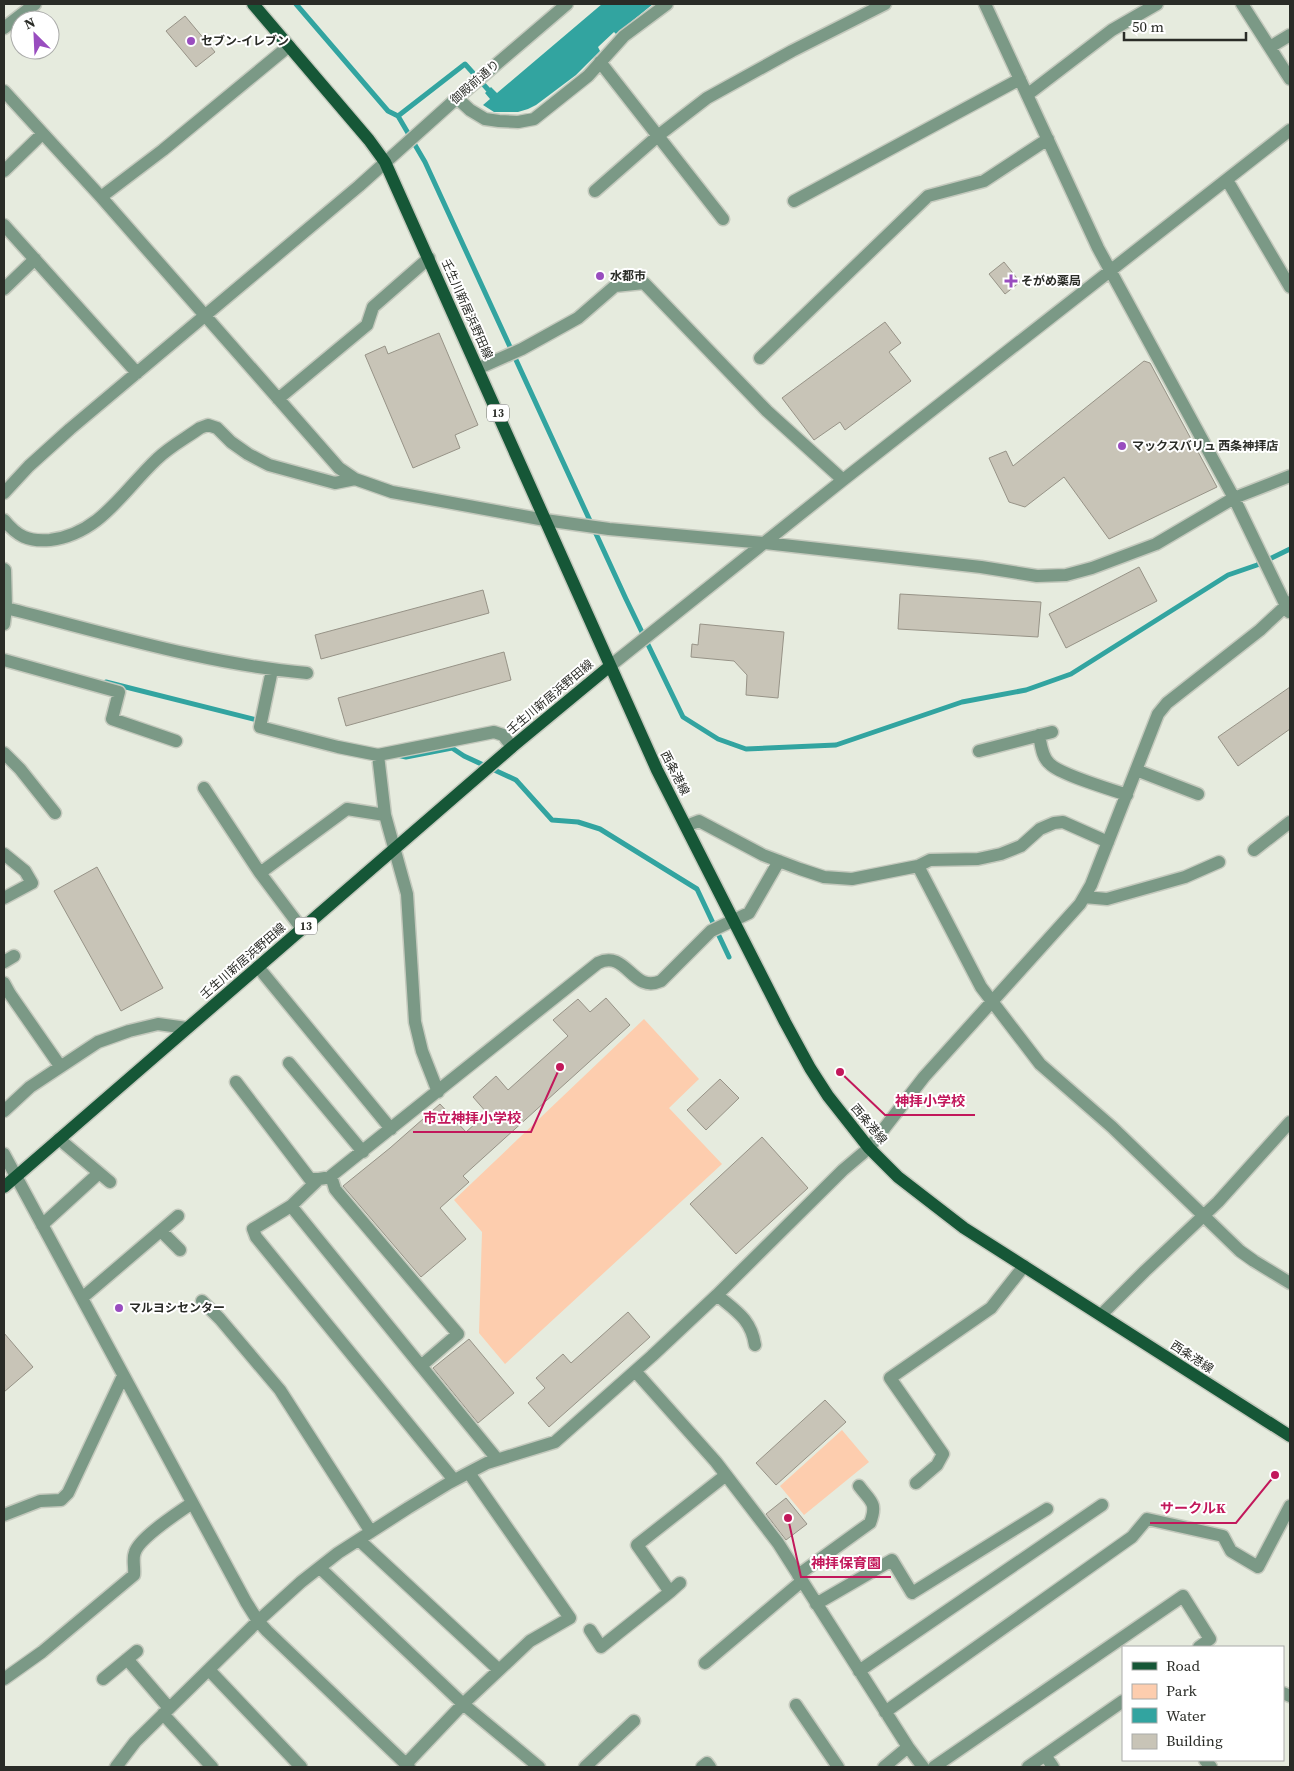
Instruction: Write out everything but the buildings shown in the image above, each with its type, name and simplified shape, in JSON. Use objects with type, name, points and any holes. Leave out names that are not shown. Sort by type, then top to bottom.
[{"type":"main road","name":"壬生川新居浜野田線","points":[[4,1187],[512,747],[610,666],[385,162],[369,140],[253,4]]},
{"type":"main road","name":"西条港線","points":[[610,666],[657,770],[785,1022],[828,1096],[869,1148],[898,1178],[964,1228],[1290,1436]]},
{"type":"street","points":[[4,28],[35,4]]},
{"type":"street","name":"御殿前通り","points":[[4,493],[29,466],[137,372],[385,162],[567,4]]},
{"type":"street","points":[[457,98],[470,110],[485,119],[518,122],[534,119],[588,76],[624,36],[667,4]]},
{"type":"street","points":[[595,191],[658,136],[707,98],[792,51],[885,4]]},
{"type":"street","points":[[119,1766],[135,1742],[258,1621],[301,1582],[371,1532],[454,1480],[497,1459],[555,1442],[717,1295],[843,1170],[869,1148],[924,1078],[1080,904],[1090,886],[1158,714],[1167,703],[1289,607],[1234,498],[1110,271],[985,4]]},
{"type":"street","points":[[1027,95],[1112,30],[1157,4]]},
{"type":"street","points":[[1242,4],[1290,79]]},
{"type":"street","points":[[1270,47],[1290,36]]},
{"type":"street","points":[[101,197],[163,150],[290,46]]},
{"type":"street","points":[[600,62],[723,219]]},
{"type":"street","points":[[794,201],[1020,79]]},
{"type":"street","points":[[4,91],[101,197],[339,468],[355,479],[392,492],[545,520],[609,529],[765,543],[1037,576],[1066,575],[1092,568],[1156,544],[1234,498],[1290,476]]},
{"type":"street","points":[[610,666],[843,480],[1290,130]]},
{"type":"street","points":[[4,171],[42,134]]},
{"type":"street","points":[[760,358],[928,196],[984,182],[1048,139]]},
{"type":"street","points":[[1227,180],[1290,287]]},
{"type":"street","points":[[4,225],[137,372]]},
{"type":"street","points":[[278,399],[367,325],[373,308],[429,258]]},
{"type":"street","points":[[4,289],[35,259]]},
{"type":"street","points":[[478,368],[522,349],[578,318],[614,286],[644,282],[767,411],[843,480]]},
{"type":"street","points":[[4,520],[10,528],[24,538],[41,541],[76,533],[94,524],[111,509],[157,458],[200,428],[208,425],[217,428],[231,442],[269,465],[335,484],[355,479]]},
{"type":"street","points":[[4,569],[6,570],[4,624]]},
{"type":"street","points":[[6,608],[177,652],[272,670],[307,673]]},
{"type":"street","points":[[4,660],[119,692],[112,719],[176,741]]},
{"type":"street","points":[[272,670],[260,727],[378,756],[494,732],[503,735],[512,747]]},
{"type":"street","points":[[979,751],[1052,732]]},
{"type":"street","points":[[1039,735],[1044,756],[1049,764],[1060,771],[1127,794]]},
{"type":"street","points":[[4,753],[20,769],[55,813]]},
{"type":"street","points":[[378,756],[385,815],[407,894],[415,1022],[422,1051],[438,1092]]},
{"type":"street","points":[[1136,770],[1198,794]]},
{"type":"street","points":[[204,788],[260,873],[302,929]]},
{"type":"street","points":[[260,873],[347,808],[385,815]]},
{"type":"street","points":[[686,826],[699,821],[763,855],[824,876],[852,879],[918,866],[930,860],[978,859],[1001,854],[1022,846],[1040,830],[1054,823],[1063,822],[1108,842]]},
{"type":"street","points":[[1254,850],[1290,822]]},
{"type":"street","points":[[4,854],[25,872],[32,883],[4,898]]},
{"type":"street","points":[[454,1480],[256,1237],[254,1229],[291,1206],[325,1178],[363,1152],[598,963],[604,960],[613,960],[621,964],[640,981],[653,985],[665,977],[711,931],[749,913],[779,861]]},
{"type":"street","points":[[1084,897],[1106,898],[1185,877],[1219,862]]},
{"type":"street","points":[[918,866],[981,987],[1040,1064],[1112,1127],[1240,1251],[1290,1283]]},
{"type":"street","points":[[258,967],[391,1129]]},
{"type":"street","points":[[4,983],[60,1066]]},
{"type":"street","points":[[4,1111],[30,1087],[98,1042],[158,1024],[187,1028]]},
{"type":"street","points":[[288,1063],[363,1152]]},
{"type":"street","points":[[236,1082],[310,1179],[325,1178]]},
{"type":"street","points":[[1101,1315],[1204,1215],[1249,1169],[1290,1122]]},
{"type":"street","points":[[59,1139],[110,1182]]},
{"type":"street","points":[[4,1154],[192,1503],[258,1621],[407,1766],[463,1704],[530,1641],[570,1618],[469,1473]]},
{"type":"street","points":[[42,1225],[99,1173]]},
{"type":"street","points":[[325,1178],[458,1334],[421,1366]]},
{"type":"street","points":[[291,1206],[497,1459]]},
{"type":"street","points":[[82,1298],[178,1216]]},
{"type":"street","points":[[161,1230],[180,1250]]},
{"type":"street","points":[[916,1483],[937,1465],[943,1454],[890,1378],[991,1308],[1024,1266]]},
{"type":"street","points":[[717,1295],[745,1319],[753,1332],[755,1345]]},
{"type":"street","points":[[202,1301],[280,1390],[371,1532]]},
{"type":"street","points":[[635,1371],[726,1475],[778,1543],[885,1712],[923,1767]]},
{"type":"street","points":[[4,1515],[40,1501],[61,1500],[68,1493],[123,1376]]},
{"type":"street","points":[[670,1592],[636,1545],[726,1475]]},
{"type":"street","points":[[705,1663],[800,1578],[870,1523],[874,1512],[874,1505],[859,1486]]},
{"type":"street","points":[[4,1679],[42,1652],[134,1575],[136,1567],[133,1556],[136,1549],[148,1536],[192,1503]]},
{"type":"street","points":[[859,1671],[1102,1505]]},
{"type":"street","points":[[885,1712],[1132,1537],[1147,1519],[1223,1536],[1231,1551],[1258,1567],[1290,1506]]},
{"type":"street","points":[[816,1604],[892,1560],[912,1593],[1047,1509]]},
{"type":"street","points":[[359,1540],[499,1670]]},
{"type":"street","points":[[320,1568],[463,1704],[539,1767]]},
{"type":"street","points":[[590,1630],[602,1646],[680,1583]]},
{"type":"street","points":[[934,1767],[1184,1596],[1214,1643]]},
{"type":"street","points":[[103,1679],[137,1651]]},
{"type":"street","points":[[127,1659],[166,1711],[212,1767]]},
{"type":"street","points":[[208,1670],[301,1767]]},
{"type":"street","points":[[1028,1767],[1122,1702]]},
{"type":"street","points":[[796,1706],[838,1767]]},
{"type":"street","points":[[585,1767],[634,1721]]},
{"type":"street","points":[[884,1767],[908,1747]]},
{"type":"street","points":[[1046,1755],[1053,1767]]},
{"type":"street","points":[[702,1767],[707,1763],[710,1767]]},
{"type":"green space","points":[[644,1019],[699,1079],[669,1108],[722,1164],[505,1364],[479,1333],[482,1232],[454,1200]]},
{"type":"green space","points":[[842,1430],[869,1462],[804,1515],[780,1486]]},
{"type":"water","points":[[602,4],[653,4],[616,34],[614,32],[598,47],[600,51],[576,75],[536,105],[518,112],[494,112],[483,105],[490,99],[485,93],[491,87],[497,93]]},
{"type":"waterway","points":[[296,4],[388,111],[398,116],[425,162],[626,599],[683,717],[718,739],[746,749],[836,745],[962,702],[1026,690],[1071,674],[1228,575],[1257,565],[1290,549]]},
{"type":"waterway","points":[[398,116],[465,64],[492,94]]},
{"type":"waterway","points":[[106,682],[261,721]]},
{"type":"waterway","points":[[397,755],[406,757],[452,748],[464,756],[516,780],[552,820],[578,822],[600,829],[697,889],[729,957]]},
{"type":"place","name":"セブン-イレブン","points":[[191,41]]},
{"type":"place","name":"水都市","points":[[600,276]]},
{"type":"place","name":"そがめ薬局","points":[[1011,281]]},
{"type":"place","name":"マックスバリュ 西条神拝店","points":[[1122,446]]},
{"type":"place","name":"市立神拝小学校","points":[[560,1067]]},
{"type":"place","name":"神拝小学校","points":[[840,1072]]},
{"type":"place","name":"マルヨシセンター","points":[[119,1308]]},
{"type":"place","name":"サークルK","points":[[1275,1475]]},
{"type":"place","name":"神拝保育園","points":[[788,1518]]}]
